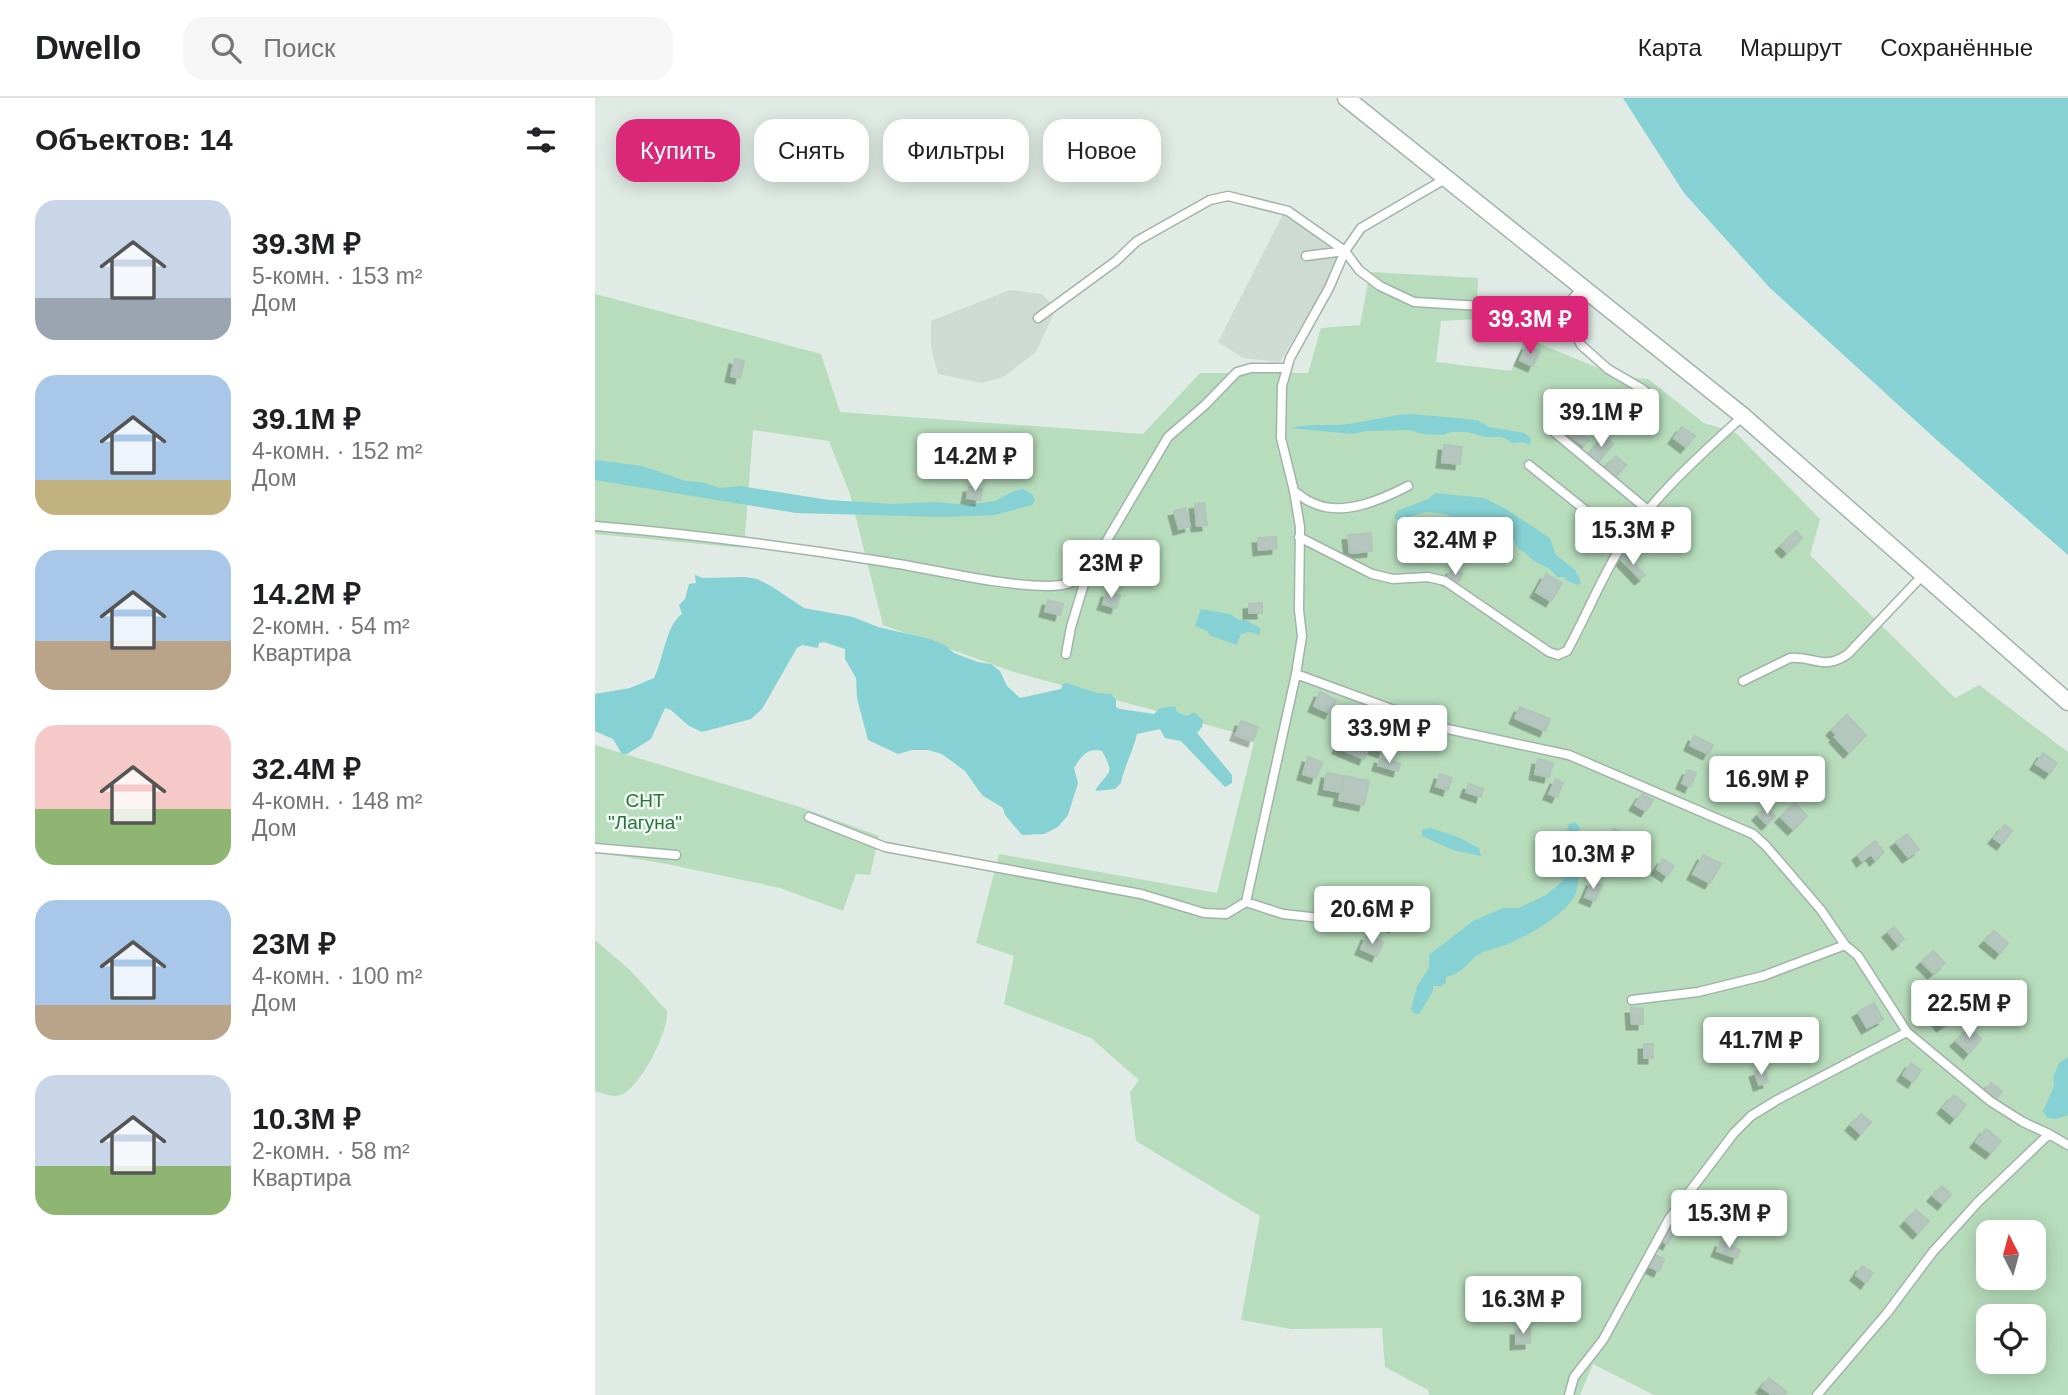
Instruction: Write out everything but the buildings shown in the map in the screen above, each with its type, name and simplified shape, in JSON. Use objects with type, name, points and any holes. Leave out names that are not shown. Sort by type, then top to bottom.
[{"type":"street","points":[[1346,98],[1743,416],[2068,702]]},
{"type":"lane","points":[[809,817],[896,850],[1117,889],[1205,913],[1226,914],[1246,902],[1302,636],[1299,610],[1299,537],[1294,491],[1281,438],[1282,386],[1287,368],[1345,251],[1361,228],[1445,178]]},
{"type":"lane","points":[[1038,318],[1117,261],[1137,241],[1210,200],[1228,196],[1288,211],[1345,251],[1359,270],[1380,286],[1414,302],[1563,311]]},
{"type":"lane","points":[[1306,256],[1345,251]]},
{"type":"lane","points":[[1563,311],[1582,286]]},
{"type":"lane","points":[[1563,311],[1581,345],[1608,369],[1644,390]]},
{"type":"lane","points":[[1066,654],[1087,574],[1168,437],[1237,372],[1251,368],[1287,368]]},
{"type":"lane","points":[[1299,537],[1372,573],[1392,579],[1428,577],[1445,581],[1549,652],[1558,655],[1567,651],[1625,542],[1649,511],[1705,450],[1743,416]]},
{"type":"lane","points":[[1548,427],[1649,511]]},
{"type":"lane","points":[[1529,465],[1625,542]]},
{"type":"lane","points":[[1294,491],[1311,503],[1341,509],[1389,496],[1408,486]]},
{"type":"lane","points":[[595,527],[665,532],[843,555],[1032,585],[1062,586],[1074,583],[1087,574]]},
{"type":"lane","points":[[1743,681],[1790,657],[1822,664],[1837,661],[1848,654],[1923,575]]},
{"type":"lane","points":[[1296,674],[1443,728],[1569,755],[1753,834],[1821,910],[1845,945],[1858,956],[1907,1032],[1990,1101],[2068,1145]]},
{"type":"lane","points":[[595,848],[676,855]]},
{"type":"lane","points":[[1246,902],[1283,914],[1339,920]]},
{"type":"lane","points":[[1632,1000],[1699,992],[1763,976],[1845,945]]},
{"type":"lane","points":[[1569,1395],[1574,1377],[1603,1339],[1669,1219],[1734,1133],[1751,1116],[1777,1100],[1907,1032]]},
{"type":"lane","points":[[1817,1395],[1887,1314],[1932,1253],[1978,1202],[2049,1133]]},
{"type":"shaded area","points":[[1284,212],[1345,251],[1280,362],[1243,358],[1218,342]]},
{"type":"shaded area","points":[[1010,290],[1042,294],[1056,309],[1036,352],[1003,377],[982,383],[938,374],[931,347],[931,321]]},
{"type":"green space","points":[[1370,272],[1478,278],[1477,319],[1441,321],[1436,362],[1511,371],[1526,338],[1617,376],[1648,379],[1704,423],[1736,433],[1820,519],[1810,555],[1955,698],[1979,685],[2068,752],[2068,1395],[1654,1395],[1593,1364],[1580,1395],[1429,1395],[1428,1390],[1385,1367],[1382,1328],[1291,1329],[1241,1320],[1260,1216],[1136,1141],[1130,1092],[1139,1080],[1091,1038],[1004,1004],[1014,956],[976,943],[999,854],[1217,893],[1255,738],[1014,672],[883,625],[850,494],[829,441],[753,430],[744,548],[595,534],[595,294],[821,354],[840,412],[1143,434],[1200,373],[1308,373],[1321,328],[1360,325]]},
{"type":"green space","name":"СНТ \"Лагуна\"","points":[[595,745],[797,806],[879,836],[870,875],[856,874],[843,911],[780,888],[595,852]]},
{"type":"green space","points":[[595,940],[630,970],[667,1011],[653,1057],[630,1089],[616,1096],[595,1091]]},
{"type":"water","points":[[1623,98],[2068,98],[2068,555],[1770,288],[1684,193]]},
{"type":"water","points":[[1411,414],[1477,420],[1489,427],[1524,433],[1531,438],[1529,445],[1522,442],[1513,443],[1502,437],[1485,437],[1468,432],[1443,435],[1409,430],[1352,434],[1290,428],[1348,424]]},
{"type":"water","points":[[595,460],[642,466],[686,481],[720,488],[740,486],[829,500],[967,505],[995,501],[1023,489],[1032,494],[1035,500],[1032,505],[995,515],[943,517],[796,513],[595,480]]},
{"type":"water","points":[[1435,493],[1484,498],[1504,508],[1550,538],[1556,555],[1576,571],[1581,583],[1578,585],[1564,577],[1557,577],[1519,550],[1514,541],[1502,532],[1471,527],[1445,514],[1426,512],[1398,520],[1394,518],[1397,511],[1428,499]]},
{"type":"water","points":[[695,575],[703,578],[757,579],[804,608],[853,617],[878,627],[930,639],[945,645],[954,653],[991,664],[1000,671],[1007,686],[1020,698],[1061,689],[1063,684],[1067,683],[1097,693],[1111,694],[1116,700],[1116,707],[1120,709],[1154,714],[1160,708],[1175,706],[1177,712],[1187,716],[1194,712],[1203,720],[1197,733],[1232,775],[1232,783],[1225,787],[1181,741],[1165,738],[1160,729],[1137,734],[1121,783],[1115,789],[1095,791],[1107,776],[1109,765],[1102,751],[1092,750],[1082,757],[1074,768],[1078,783],[1068,815],[1058,827],[1044,834],[1022,835],[1005,815],[1003,808],[982,795],[965,771],[942,754],[928,750],[912,750],[898,754],[868,740],[857,698],[856,678],[845,659],[845,649],[824,642],[819,643],[818,648],[802,645],[797,648],[762,709],[751,719],[702,732],[665,708],[651,739],[627,754],[622,754],[613,739],[595,731],[595,694],[630,688],[654,678],[668,634],[682,614],[679,605],[685,599],[689,584],[696,583]]},
{"type":"water","points":[[1201,609],[1230,614],[1239,620],[1245,620],[1260,628],[1260,635],[1249,632],[1241,634],[1237,645],[1211,636],[1207,631],[1195,626]]},
{"type":"water","points":[[1575,822],[1579,826],[1579,876],[1576,892],[1566,908],[1526,935],[1476,956],[1457,973],[1446,977],[1446,983],[1433,986],[1433,991],[1419,1014],[1413,1013],[1411,1009],[1417,986],[1429,968],[1429,955],[1473,921],[1503,908],[1519,908],[1546,895],[1562,882],[1568,859],[1566,833],[1569,824]]},
{"type":"water","points":[[1430,828],[1458,837],[1479,848],[1481,856],[1453,850],[1422,836],[1422,830]]},
{"type":"water","points":[[2068,1057],[2068,1115],[2057,1119],[2047,1118],[2043,1111],[2054,1086],[2053,1078],[2059,1063]]}]
